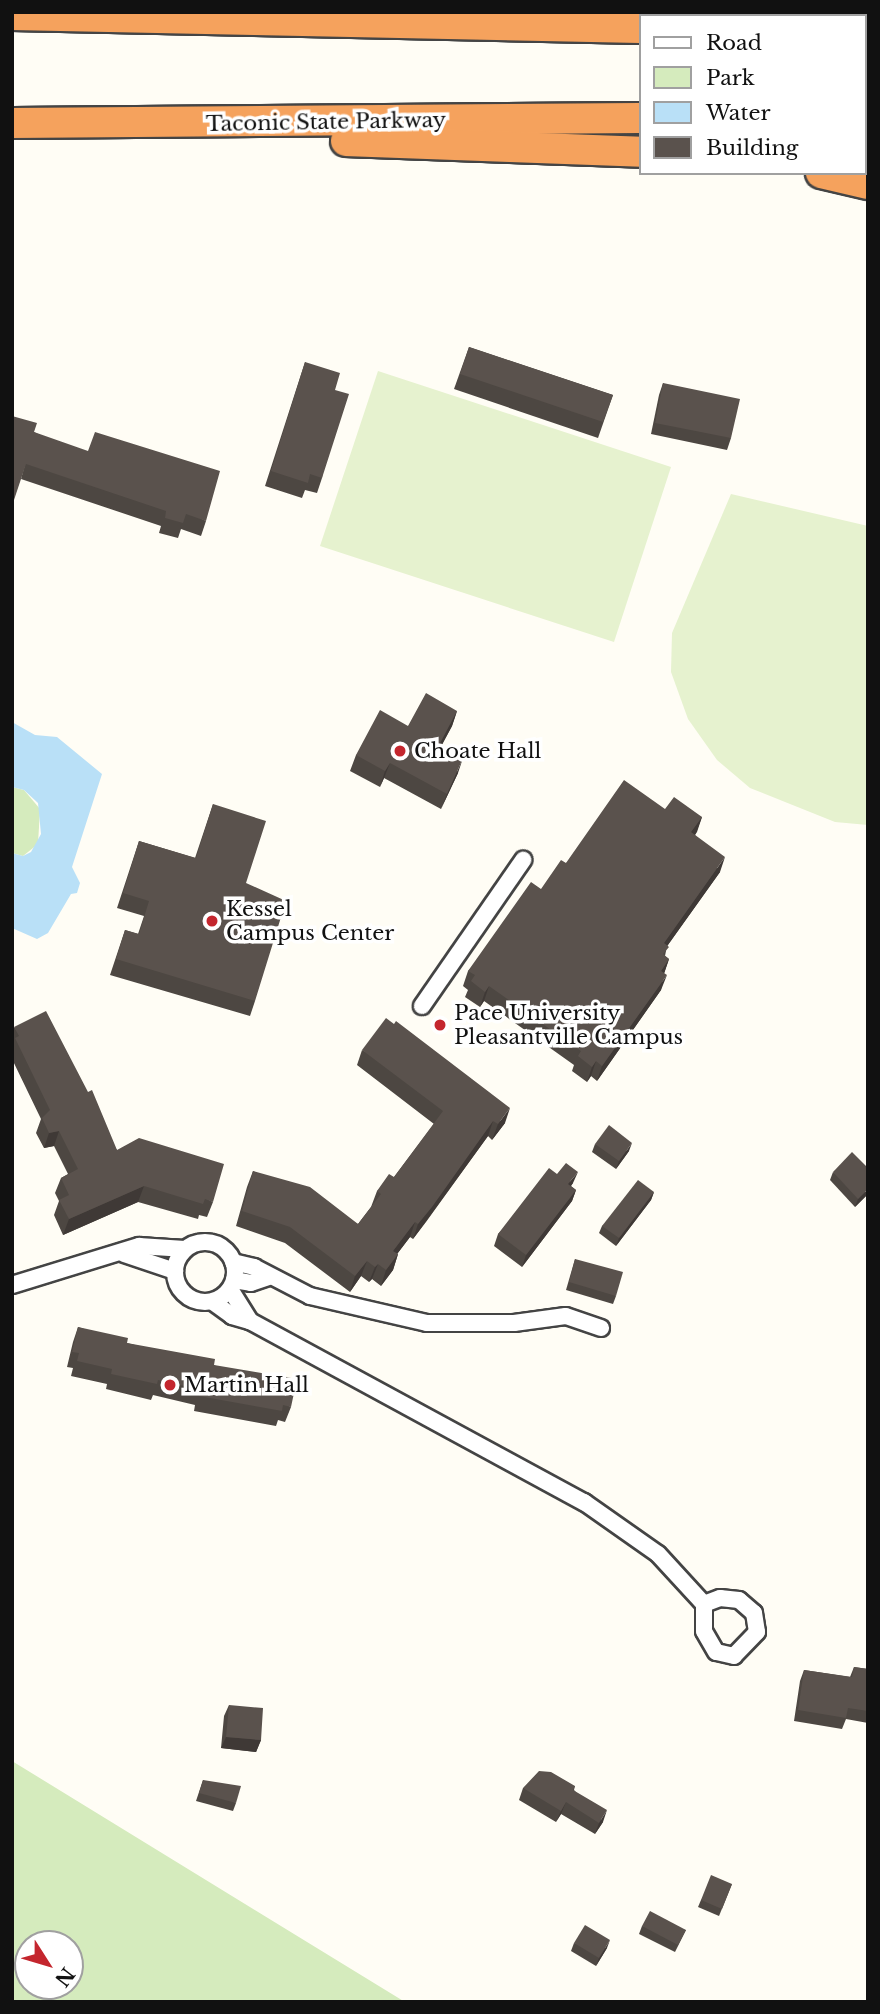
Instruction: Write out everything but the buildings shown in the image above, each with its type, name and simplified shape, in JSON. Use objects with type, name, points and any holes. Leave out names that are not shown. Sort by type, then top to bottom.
[{"type":"highway","points":[[844,14],[868,13]]},
{"type":"highway","points":[[12,15],[638,28]]},
{"type":"highway","name":"Taconic State Parkway","points":[[12,124],[638,118]]},
{"type":"highway","points":[[146,124],[307,139],[638,152]]},
{"type":"highway","points":[[830,175],[868,184]]},
{"type":"street","points":[[422,1006],[523,860]]},
{"type":"street","points":[[12,1285],[124,1254],[139,1246],[185,1249],[209,1242],[224,1249],[233,1262],[232,1285],[250,1321]]},
{"type":"street","points":[[174,1270],[185,1249]]},
{"type":"street","points":[[124,1254],[174,1270],[186,1296],[213,1301],[232,1316],[250,1321],[584,1502],[658,1554],[704,1604]]},
{"type":"street","points":[[233,1262],[254,1267],[268,1277],[310,1296],[427,1322],[514,1323],[566,1316],[601,1328]]},
{"type":"street","points":[[213,1301],[232,1285],[251,1283],[268,1277]]},
{"type":"green space","points":[[378,371],[671,467],[614,642],[320,546]]},
{"type":"green space","points":[[731,494],[868,526],[868,825],[835,822],[750,788],[717,760],[688,719],[671,672],[672,633]]},
{"type":"green space","points":[[12,787],[24,790],[40,809],[38,844],[23,856],[12,853]]},
{"type":"green space","points":[[12,1761],[405,2002],[12,2002]]},
{"type":"water","points":[[12,722],[35,735],[57,737],[102,774],[72,867],[80,883],[77,893],[71,894],[48,933],[37,939],[12,928],[12,853],[23,856],[31,852],[41,834],[38,803],[24,790],[12,787]]},
{"type":"place","name":"Choate Hall","points":[[400,751]]},
{"type":"place","name":"Kessel Campus Center","points":[[212,921]]},
{"type":"place","name":"Pace University Pleasantville Campus","points":[[440,1025]]},
{"type":"place","name":"Martin Hall","points":[[170,1385]]}]
